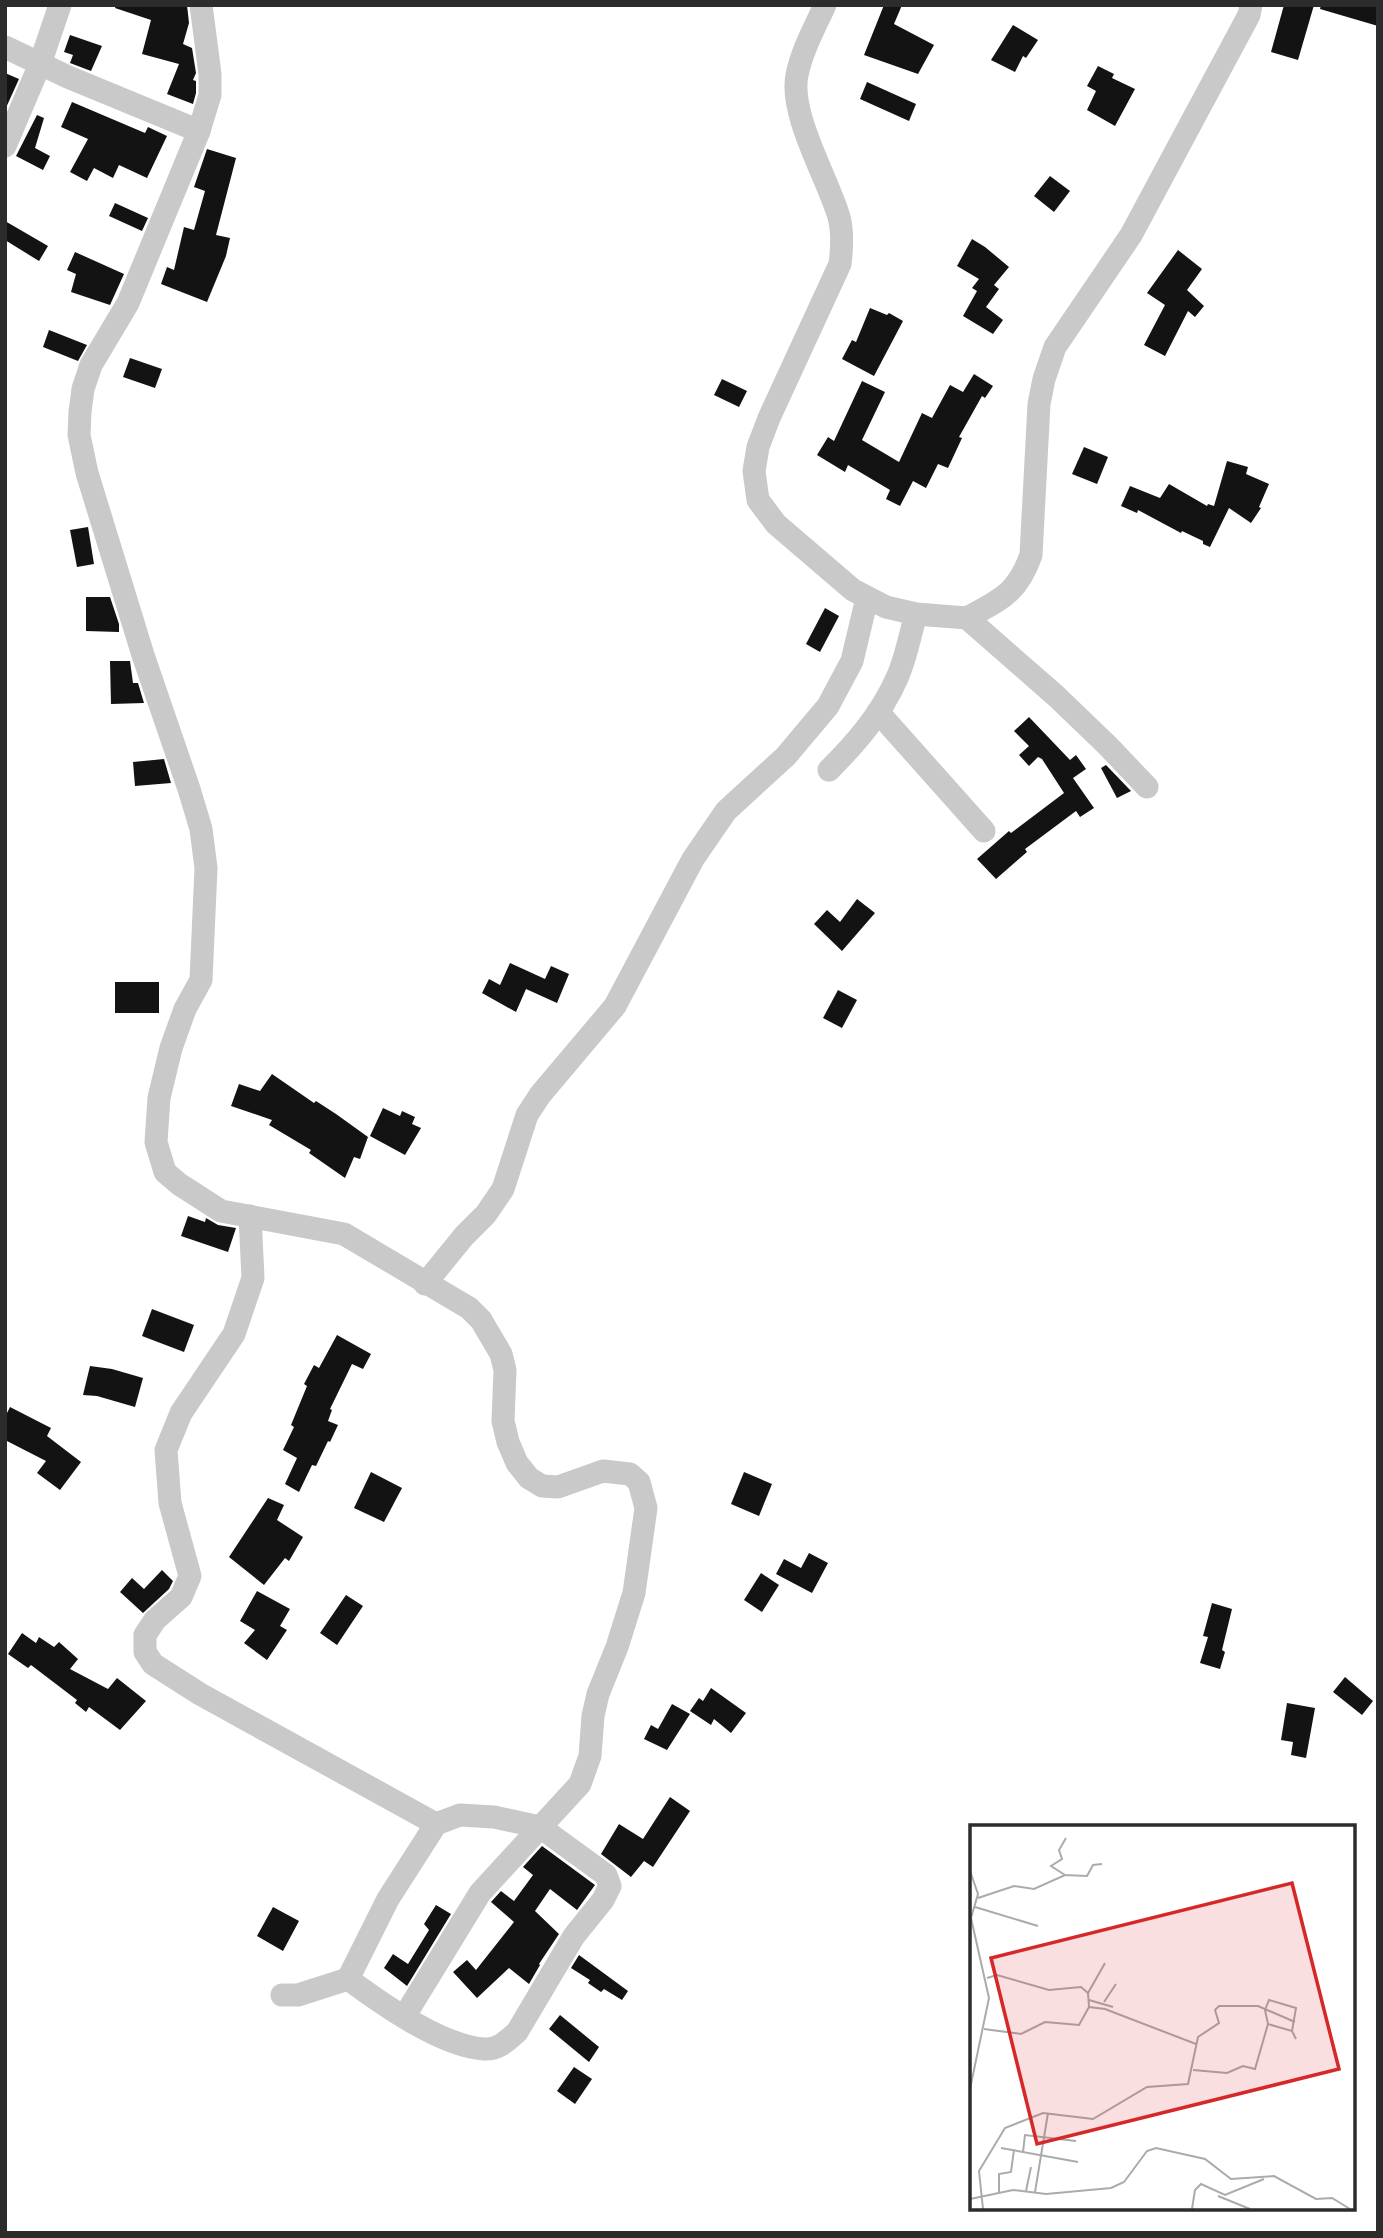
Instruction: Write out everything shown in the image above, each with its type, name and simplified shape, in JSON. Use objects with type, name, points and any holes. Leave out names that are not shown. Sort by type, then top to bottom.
[{"type":"street","points":[[5,146],[40,64],[60,5]]},
{"type":"street","points":[[201,5],[210,74],[209,95],[199,131],[128,303],[91,365],[83,389],[79,435],[87,473],[123,590],[201,829],[206,868],[201,980],[185,1009],[171,1048],[159,1098],[156,1142],[165,1172],[221,1211],[344,1234],[470,1308],[481,1320],[501,1354],[505,1370],[503,1421],[517,1463],[529,1478],[542,1486],[558,1487],[603,1471],[630,1474],[639,1482],[646,1508],[634,1593],[617,1647],[598,1694],[593,1716],[590,1756],[580,1784],[480,1893],[404,2017]]},
{"type":"street","points":[[825,5],[807,44],[797,76],[796,104],[839,218],[842,241],[840,264],[758,447],[754,471],[758,500],[776,524],[853,590],[876,603],[913,613],[967,618],[1006,596],[1024,577],[1031,555],[1040,404],[1044,379],[1055,347],[1131,235],[1249,15],[1251,5]]},
{"type":"street","points":[[5,47],[199,131]]},
{"type":"street","points":[[432,1288],[503,1189],[527,1115],[540,1095],[615,1006],[693,859],[726,811],[786,756],[828,706],[852,661],[876,603]]},
{"type":"street","points":[[829,770],[857,742],[878,712],[898,675],[913,613]]},
{"type":"street","points":[[967,618],[1056,696],[1147,787]]},
{"type":"street","points":[[878,712],[984,831]]},
{"type":"street","points":[[250,1216],[253,1278],[234,1334],[181,1413],[166,1450],[170,1503],[190,1576],[181,1597],[155,1620],[145,1635],[145,1652],[153,1664],[200,1694],[436,1824]]},
{"type":"street","points":[[282,1995],[298,1995],[348,1979],[388,1899],[436,1824],[460,1815],[494,1817],[540,1827],[606,1875],[610,1886],[603,1900],[574,1936],[517,2032],[503,2045],[485,2049],[438,2034],[404,2017],[348,1979]]},
{"type":"building","points":[[116,5],[187,5],[189,23],[183,44],[192,48],[196,73],[193,80],[196,81],[196,93],[193,104],[167,94],[179,64],[142,54],[151,20],[115,8]]},
{"type":"building","points":[[884,5],[902,5],[894,24],[934,45],[918,74],[864,55]]},
{"type":"building","points":[[1284,5],[1314,5],[1298,60],[1271,52]]},
{"type":"building","points":[[1321,5],[1378,5],[1378,26],[1320,9]]},
{"type":"building","points":[[1013,25],[1038,40],[1026,58],[1023,56],[1015,72],[991,60]]},
{"type":"building","points":[[70,35],[102,46],[91,71],[70,63],[73,55],[64,52]]},
{"type":"building","points":[[1098,66],[1114,74],[1112,78],[1135,89],[1115,126],[1087,110],[1096,91],[1087,86]]},
{"type":"building","points":[[5,73],[19,79],[5,110]]},
{"type":"building","points":[[867,82],[916,104],[909,121],[860,99]]},
{"type":"building","points":[[72,102],[145,133],[148,127],[167,136],[147,178],[119,165],[113,178],[94,168],[87,181],[70,172],[88,139],[61,127]]},
{"type":"building","points":[[37,115],[44,118],[35,148],[50,156],[43,170],[16,156]]},
{"type":"building","points":[[207,149],[236,158],[216,235],[230,238],[226,256],[207,302],[161,284],[167,267],[174,270],[184,227],[194,230],[205,191],[194,187]]},
{"type":"building","points":[[1050,176],[1070,191],[1054,212],[1034,196]]},
{"type":"building","points":[[115,203],[148,218],[142,231],[109,216]]},
{"type":"building","points":[[5,221],[48,246],[39,261],[5,240]]},
{"type":"building","points":[[972,239],[1009,267],[994,285],[999,289],[986,307],[1003,320],[993,334],[963,316],[977,291],[972,288],[979,279],[957,266]]},
{"type":"building","points":[[1178,250],[1202,269],[1187,290],[1204,306],[1195,317],[1188,311],[1165,356],[1144,345],[1165,305],[1147,293]]},
{"type":"building","points":[[75,252],[124,274],[110,305],[71,292],[76,274],[67,270]]},
{"type":"building","points":[[870,308],[887,315],[889,313],[903,321],[874,376],[842,359],[852,340],[856,342]]},
{"type":"building","points":[[49,330],[87,345],[78,361],[43,347]]},
{"type":"building","points":[[130,358],[162,369],[155,388],[123,377]]},
{"type":"building","points":[[974,374],[993,386],[985,398],[982,396],[959,437],[962,438],[948,468],[938,464],[926,488],[913,481],[900,506],[886,499],[890,490],[848,465],[845,472],[817,455],[828,437],[834,441],[862,381],[885,392],[862,440],[899,462],[922,413],[932,418],[950,385],[963,392]]},
{"type":"building","points":[[722,379],[747,391],[739,407],[714,395]]},
{"type":"building","points":[[1084,447],[1108,457],[1097,484],[1072,474]]},
{"type":"building","points":[[1227,461],[1248,467],[1246,474],[1269,484],[1259,507],[1261,508],[1251,523],[1229,508],[1210,547],[1203,544],[1203,541],[1182,531],[1181,533],[1138,510],[1137,513],[1121,506],[1130,486],[1160,498],[1169,484],[1207,506],[1214,506]]},
{"type":"building","points":[[88,527],[94,564],[77,567],[70,530]]},
{"type":"building","points":[[86,597],[110,597],[119,632],[86,631]]},
{"type":"building","points":[[825,608],[839,616],[820,652],[806,644]]},
{"type":"building","points":[[110,661],[130,661],[133,683],[138,683],[144,703],[111,704]]},
{"type":"building","points":[[1029,717],[1070,760],[1076,755],[1086,769],[1073,778],[1094,808],[1080,817],[1076,811],[1025,849],[1027,852],[996,879],[977,859],[1009,831],[1011,833],[1064,793],[1042,759],[1038,757],[1029,766],[1019,755],[1029,746],[1014,731]]},
{"type":"building","points":[[164,759],[171,783],[135,786],[133,762]]},
{"type":"building","points":[[1106,765],[1131,791],[1117,798],[1101,768]]},
{"type":"building","points":[[857,899],[875,913],[842,951],[814,924],[827,910],[840,922]]},
{"type":"building","points":[[510,963],[545,979],[551,966],[569,974],[557,1003],[526,989],[516,1012],[482,993],[489,979],[500,985]]},
{"type":"building","points":[[115,982],[159,982],[159,1013],[115,1013]]},
{"type":"building","points":[[838,990],[857,1000],[842,1028],[823,1018]]},
{"type":"building","points":[[272,1074],[368,1137],[360,1159],[354,1157],[345,1178],[309,1153],[311,1150],[269,1125],[272,1120],[231,1106],[239,1084],[260,1091]]},
{"type":"building","points":[[383,1108],[400,1116],[402,1111],[415,1117],[412,1124],[421,1128],[405,1155],[370,1136]]},
{"type":"building","points":[[188,1216],[205,1222],[206,1218],[218,1225],[236,1228],[228,1252],[181,1236]]},
{"type":"building","points":[[152,1309],[194,1325],[184,1352],[142,1336]]},
{"type":"building","points":[[337,1335],[371,1354],[363,1369],[352,1364],[330,1409],[332,1410],[328,1421],[338,1425],[316,1466],[312,1465],[299,1492],[285,1484],[297,1458],[283,1450],[294,1427],[291,1425],[307,1386],[304,1384],[314,1365],[319,1368]]},
{"type":"building","points":[[90,1366],[143,1378],[135,1407],[97,1396],[83,1395]]},
{"type":"building","points":[[10,1407],[51,1428],[47,1436],[81,1462],[60,1490],[37,1473],[46,1461],[5,1440],[5,1417]]},
{"type":"building","points":[[371,1472],[402,1488],[384,1522],[354,1508]]},
{"type":"building","points":[[744,1472],[772,1484],[759,1516],[731,1504]]},
{"type":"building","points":[[268,1498],[284,1505],[277,1520],[303,1537],[289,1561],[285,1558],[264,1585],[229,1557]]},
{"type":"building","points":[[809,1553],[828,1563],[812,1593],[776,1574],[784,1559],[801,1568]]},
{"type":"building","points":[[162,1570],[173,1581],[169,1589],[143,1613],[120,1592],[132,1578],[144,1589]]},
{"type":"building","points":[[761,1573],[779,1585],[762,1612],[744,1600]]},
{"type":"building","points":[[257,1591],[290,1609],[280,1626],[287,1630],[267,1660],[244,1643],[255,1630],[240,1621]]},
{"type":"building","points":[[346,1595],[363,1606],[337,1645],[320,1633]]},
{"type":"building","points":[[1212,1603],[1232,1609],[1220,1669],[1200,1663],[1208,1637],[1203,1636]]},
{"type":"building","points":[[22,1633],[36,1643],[39,1637],[54,1647],[59,1642],[78,1659],[70,1669],[108,1689],[117,1678],[146,1701],[120,1730],[89,1707],[86,1712],[75,1703],[77,1700],[31,1665],[28,1668],[8,1654]]},
{"type":"building","points":[[1345,1677],[1373,1701],[1362,1715],[1333,1692]]},
{"type":"building","points":[[711,1688],[746,1713],[731,1733],[714,1719],[711,1725],[690,1711],[699,1698],[703,1701]]},
{"type":"building","points":[[1287,1703],[1315,1708],[1306,1758],[1291,1755],[1293,1742],[1281,1740]]},
{"type":"building","points":[[672,1704],[690,1714],[667,1750],[644,1739],[651,1725],[658,1729]]},
{"type":"building","points":[[670,1797],[690,1811],[653,1867],[644,1861],[631,1877],[601,1854],[619,1824],[643,1839]]},
{"type":"building","points":[[542,1846],[595,1885],[577,1910],[550,1889],[535,1911],[559,1934],[529,1984],[509,1968],[477,1998],[453,1972],[467,1960],[476,1970],[514,1922],[491,1902],[501,1891],[514,1901],[533,1875],[523,1867]]},
{"type":"building","points":[[436,1905],[451,1914],[407,1986],[384,1968],[393,1954],[408,1964],[429,1930],[424,1924]]},
{"type":"building","points":[[273,1907],[299,1921],[283,1951],[257,1936]]},
{"type":"building","points":[[579,1955],[628,1991],[622,2000],[604,1989],[601,1992],[588,1983],[590,1980],[571,1968]]},
{"type":"building","points":[[560,2015],[599,2047],[589,2062],[549,2029]]},
{"type":"building","points":[[574,2067],[592,2079],[575,2104],[557,2091]]}]
